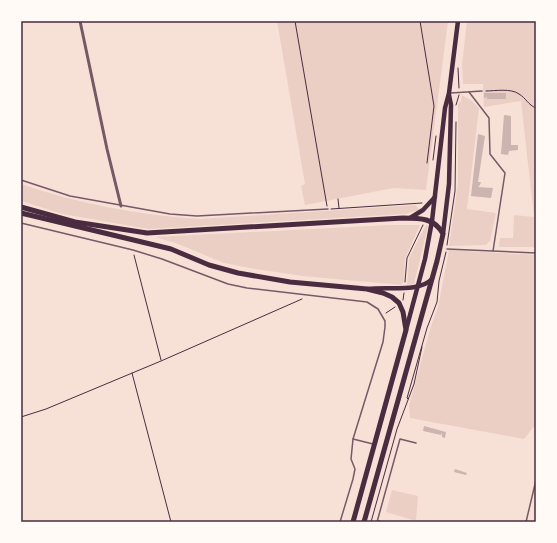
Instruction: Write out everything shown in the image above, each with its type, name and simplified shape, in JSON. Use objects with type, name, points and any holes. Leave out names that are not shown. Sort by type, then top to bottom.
[{"type":"main road","points":[[353,522],[406,330],[432,221],[445,108],[449,93],[458,21]]},
{"type":"main road","points":[[364,522],[433,278],[443,234],[450,176],[451,105],[449,93]]},
{"type":"main road","points":[[410,218],[423,210],[435,197]]},
{"type":"main road","points":[[21,207],[75,222],[147,233],[410,218],[432,221],[439,227],[443,234]]},
{"type":"main road","points":[[21,213],[172,249],[217,268],[290,282],[367,289],[389,287],[417,288],[428,283],[433,278]]},
{"type":"main road","points":[[367,289],[388,295],[397,301],[403,312],[406,330]]},
{"type":"street","points":[[80,21],[107,149],[121,206]]},
{"type":"lane","points":[[449,93],[482,91]]},
{"type":"lane","points":[[469,92],[489,118],[490,154],[505,172],[492,251]]},
{"type":"lane","points":[[21,180],[70,196],[170,214],[197,216],[328,209]]},
{"type":"lane","points":[[21,223],[133,250],[162,259],[228,284],[304,295],[368,302],[373,305],[382,315],[385,328],[383,342],[354,439],[351,459],[355,469],[340,522]]},
{"type":"lane","points":[[447,249],[536,253]]},
{"type":"lane","points":[[354,439],[375,444]]},
{"type":"lane","points":[[384,522],[377,521],[400,439],[416,443]]},
{"type":"lane","points":[[526,522],[536,480]]},
{"type":"path","points":[[295,21],[328,209],[420,204]]},
{"type":"path","points":[[420,21],[434,106],[427,164]]},
{"type":"path","points":[[482,91],[519,93],[530,106],[536,108]]},
{"type":"path","points":[[338,199],[339,209]]},
{"type":"path","points":[[404,285],[407,258],[423,224]]},
{"type":"path","points":[[133,250],[162,361]]},
{"type":"path","points":[[403,300],[404,290]]},
{"type":"path","points":[[21,417],[46,409],[132,372],[162,361],[302,300],[304,295]]},
{"type":"path","points":[[382,315],[395,306]]},
{"type":"path","points":[[371,522],[397,430],[408,399],[419,368],[422,344],[407,398],[408,399]]},
{"type":"path","points":[[132,372],[171,522]]},
{"type":"shaded area","points":[[277,21],[448,21],[426,190],[394,188],[305,205],[301,186],[305,184]]},
{"type":"shaded area","points":[[467,21],[536,21],[536,247],[499,247],[500,238],[513,238],[514,215],[534,217],[521,101],[484,107],[483,84],[463,84],[462,64]]},
{"type":"shaded area","points":[[462,95],[472,101],[479,108],[467,209],[496,213],[490,241],[486,245],[449,246],[458,183],[458,104],[461,101]]},
{"type":"shaded area","points":[[21,184],[109,208],[155,215],[200,219],[416,205],[419,210],[405,214],[148,229],[63,214],[21,201]]},
{"type":"shaded area","points":[[388,225],[420,225],[405,259],[404,281],[401,285],[302,276],[249,268],[224,263],[178,244],[155,237]]},
{"type":"shaded area","points":[[426,225],[428,226],[414,284],[407,285],[409,258]]},
{"type":"shaded area","points":[[449,250],[536,255],[536,424],[524,439],[410,418],[409,405],[431,326],[438,307]]},
{"type":"shaded area","points":[[392,490],[418,496],[416,521],[386,512]]},
{"type":"building","points":[[484,93],[506,93],[506,99],[487,99],[487,97],[484,98]]},
{"type":"building","points":[[504,115],[511,116],[511,145],[518,145],[518,150],[509,151],[508,155],[501,154]]},
{"type":"building","points":[[478,134],[485,136],[478,182],[481,182],[478,187],[493,188],[491,198],[471,196]]},
{"type":"building","points":[[424,426],[446,432],[445,438],[442,437],[442,433],[441,435],[423,431]]},
{"type":"building","points":[[455,469],[467,473],[466,475],[454,472]]}]
